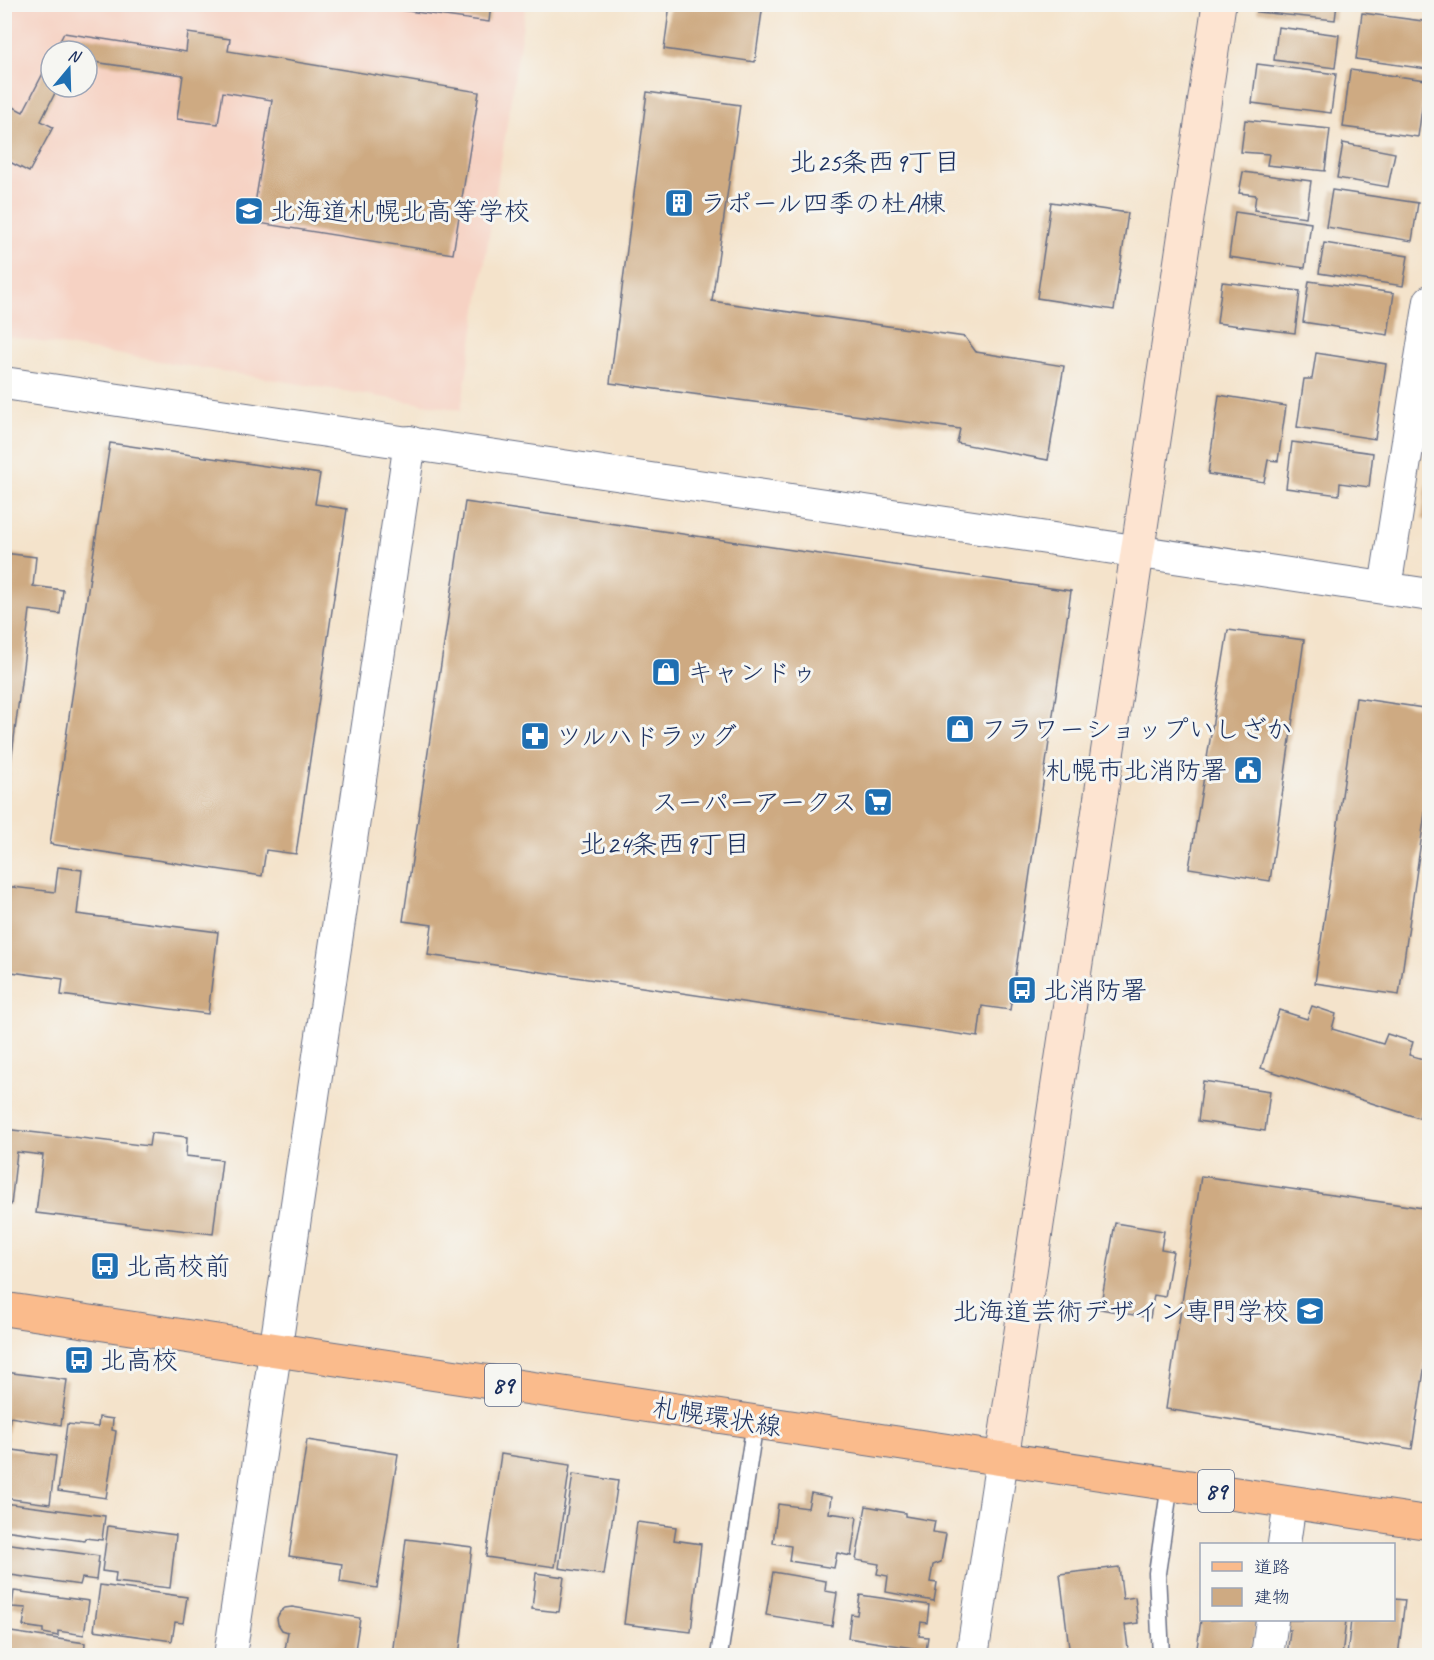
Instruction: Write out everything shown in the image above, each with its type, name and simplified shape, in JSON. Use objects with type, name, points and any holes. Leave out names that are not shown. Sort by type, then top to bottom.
[{"type":"main road","name":"札幌環状線","points":[[4,1309],[1430,1523]]},
{"type":"street","points":[[972,1656],[1219,4]]},
{"type":"street","points":[[1385,588],[1430,301]]},
{"type":"street","points":[[4,383],[1430,595]]},
{"type":"street","points":[[230,1656],[410,442]]},
{"type":"street","points":[[1284,1543],[1290,1502]]},
{"type":"street","points":[[1267,1656],[1272,1621]]},
{"type":"lane","points":[[719,1656],[755,1422]]},
{"type":"lane","points":[[1161,1656],[1157,1573],[1170,1484]]},
{"type":"shaded area","name":"北海道札幌北高等学校","points":[[4,5],[526,5],[461,410],[5,336]]},
{"type":"building","points":[[371,4],[491,4],[489,22],[371,6]]},
{"type":"building","points":[[670,4],[763,4],[755,62],[664,49]]},
{"type":"building","points":[[1258,4],[1337,4],[1335,20],[1257,12]]},
{"type":"building","points":[[1362,13],[1430,22],[1430,55],[1427,69],[1356,59]]},
{"type":"building","points":[[1278,27],[1339,35],[1335,68],[1274,60]]},
{"type":"building","name":"北海道札幌北高等学校","points":[[64,33],[186,52],[188,33],[230,39],[228,51],[479,92],[453,254],[252,222],[272,100],[223,92],[218,124],[177,119],[183,75],[99,63],[99,39],[61,39]]},
{"type":"building","points":[[1257,64],[1336,74],[1331,113],[1252,103]]},
{"type":"building","points":[[1350,70],[1426,80],[1418,137],[1343,127]]},
{"type":"building","points":[[39,81],[39,99],[52,99],[41,121],[53,127],[29,172],[4,159],[4,102],[23,112]]},
{"type":"building","name":"ラポール四季の杜A棟","points":[[647,92],[740,105],[712,301],[965,337],[976,352],[1064,366],[1048,460],[957,443],[960,429],[610,383]]},
{"type":"building","points":[[1245,120],[1330,129],[1325,171],[1267,165],[1269,154],[1241,152]]},
{"type":"building","points":[[1343,143],[1395,153],[1388,187],[1337,178]]},
{"type":"building","points":[[1243,172],[1311,181],[1306,217],[1254,210],[1256,195],[1239,193]]},
{"type":"building","points":[[1332,190],[1418,203],[1412,241],[1326,227]]},
{"type":"building","points":[[1051,202],[1128,213],[1114,310],[1037,298]]},
{"type":"building","points":[[1235,212],[1311,223],[1305,268],[1229,257]]},
{"type":"building","points":[[1324,243],[1408,256],[1403,286],[1319,273]]},
{"type":"building","points":[[1309,281],[1394,293],[1388,335],[1303,322]]},
{"type":"building","points":[[1222,282],[1300,291],[1295,333],[1217,323]]},
{"type":"building","points":[[1316,353],[1386,364],[1375,439],[1297,427],[1304,379],[1312,379]]},
{"type":"building","points":[[1219,395],[1286,406],[1278,461],[1268,460],[1264,482],[1208,474]]},
{"type":"building","points":[[1292,442],[1373,453],[1369,487],[1340,483],[1339,495],[1286,488]]},
{"type":"building","points":[[110,443],[320,474],[315,504],[347,509],[296,854],[266,850],[262,876],[50,844]]},
{"type":"building","points":[[1428,477],[1430,477],[1430,520],[1422,519]]},
{"type":"building","points":[[465,502],[1071,591],[1010,1010],[982,1006],[978,1037],[428,955],[432,925],[403,921]]},
{"type":"building","points":[[4,553],[36,557],[33,586],[63,590],[60,614],[30,610],[6,803],[4,803]]},
{"type":"building","points":[[1228,630],[1304,640],[1270,881],[1189,868]]},
{"type":"building","points":[[1356,698],[1430,709],[1430,778],[1399,995],[1315,983]]},
{"type":"building","points":[[58,867],[82,870],[77,914],[218,932],[208,1014],[61,995],[63,979],[4,971],[4,886],[55,892]]},
{"type":"building","points":[[1312,1006],[1336,1014],[1332,1029],[1383,1044],[1387,1034],[1413,1042],[1409,1055],[1430,1061],[1430,1086],[1419,1118],[1261,1068],[1279,1010],[1307,1019]]},
{"type":"building","points":[[1203,1081],[1270,1091],[1265,1131],[1198,1121]]},
{"type":"building","points":[[4,1129],[149,1146],[151,1133],[187,1137],[186,1156],[222,1160],[213,1234],[36,1213],[43,1155],[17,1152],[11,1205],[4,1204]]},
{"type":"building","points":[[1201,1176],[1430,1209],[1430,1331],[1412,1449],[1166,1409]]},
{"type":"building","points":[[1115,1223],[1164,1231],[1161,1249],[1173,1251],[1165,1297],[1154,1295],[1150,1318],[1100,1309]]},
{"type":"building","points":[[5,1372],[67,1380],[61,1425],[10,1417],[6,1449],[56,1456],[50,1504],[4,1498]]},
{"type":"building","points":[[99,1417],[113,1419],[112,1430],[116,1431],[106,1498],[58,1491],[67,1424],[98,1427]]},
{"type":"building","points":[[307,1440],[398,1454],[377,1588],[340,1582],[342,1564],[289,1556]]},
{"type":"building","points":[[501,1454],[570,1465],[555,1567],[486,1557]]},
{"type":"building","points":[[573,1474],[618,1481],[604,1575],[559,1568]]},
{"type":"building","points":[[811,1493],[831,1497],[829,1513],[857,1517],[851,1556],[837,1553],[834,1568],[789,1561],[791,1546],[773,1543],[778,1504],[808,1508]]},
{"type":"building","points":[[4,1503],[105,1516],[102,1540],[85,1538],[84,1541],[4,1530]]},
{"type":"building","points":[[866,1506],[935,1521],[933,1532],[946,1534],[941,1562],[933,1565],[930,1582],[937,1583],[934,1601],[886,1592],[888,1576],[877,1574],[879,1564],[856,1560]]},
{"type":"building","points":[[637,1522],[676,1527],[674,1540],[701,1544],[691,1632],[624,1624]]},
{"type":"building","points":[[108,1526],[176,1535],[170,1588],[115,1582],[116,1573],[102,1571]]},
{"type":"building","points":[[406,1539],[472,1547],[459,1656],[392,1656]]},
{"type":"building","points":[[4,1543],[99,1556],[96,1580],[82,1578],[80,1585],[4,1574]]},
{"type":"building","points":[[1119,1567],[1123,1599],[1135,1597],[1138,1623],[1125,1625],[1129,1656],[1070,1656],[1060,1574]]},
{"type":"building","points":[[773,1572],[826,1581],[825,1591],[837,1593],[832,1626],[766,1615]]},
{"type":"building","points":[[536,1573],[564,1577],[559,1612],[532,1609]]},
{"type":"building","points":[[100,1585],[187,1597],[183,1623],[175,1622],[172,1641],[94,1630]]},
{"type":"building","points":[[14,1591],[89,1601],[84,1635],[58,1631],[58,1636],[43,1633],[43,1629],[23,1626],[26,1608],[12,1607]]},
{"type":"building","points":[[860,1595],[929,1605],[927,1623],[921,1622],[919,1636],[928,1637],[926,1650],[848,1638],[851,1614],[857,1615]]},
{"type":"building","points":[[1395,1599],[1405,1600],[1398,1656],[1347,1656],[1351,1621],[1395,1621]]},
{"type":"building","points":[[292,1607],[360,1618],[354,1656],[284,1656],[288,1632],[282,1630],[277,1618],[285,1608]]},
{"type":"building","points":[[1201,1621],[1256,1621],[1251,1656],[1196,1655]]},
{"type":"building","points":[[1285,1621],[1346,1621],[1342,1656],[1287,1656],[1290,1630],[1284,1630]]},
{"type":"building","points":[[4,1631],[85,1643],[84,1656],[4,1656]]},
{"type":"building","points":[[1428,1633],[1430,1633],[1430,1656],[1425,1656]]},
{"type":"place","name":"ラポール四季の杜A棟","points":[[679,203]]},
{"type":"place","name":"北海道札幌北高等学校","points":[[249,211]]},
{"type":"place","name":"キャンドゥ","points":[[666,672]]},
{"type":"place","name":"フラワーショップいしざか","points":[[960,729]]},
{"type":"place","name":"ツルハドラッグ","points":[[535,736]]},
{"type":"place","name":"札幌市北消防署","points":[[1248,770]]},
{"type":"place","name":"スーパーアークス","points":[[878,802]]},
{"type":"place","name":"北消防署","points":[[1022,990]]},
{"type":"place","name":"北高校前","points":[[105,1266]]},
{"type":"place","name":"北海道芸術デザイン専門学校","points":[[1310,1311]]},
{"type":"place","name":"北高校","points":[[79,1360]]},
{"type":"district","name":"北25条西9丁目","points":[[875,162]]},
{"type":"district","name":"北24条西9丁目","points":[[665,844]]}]
